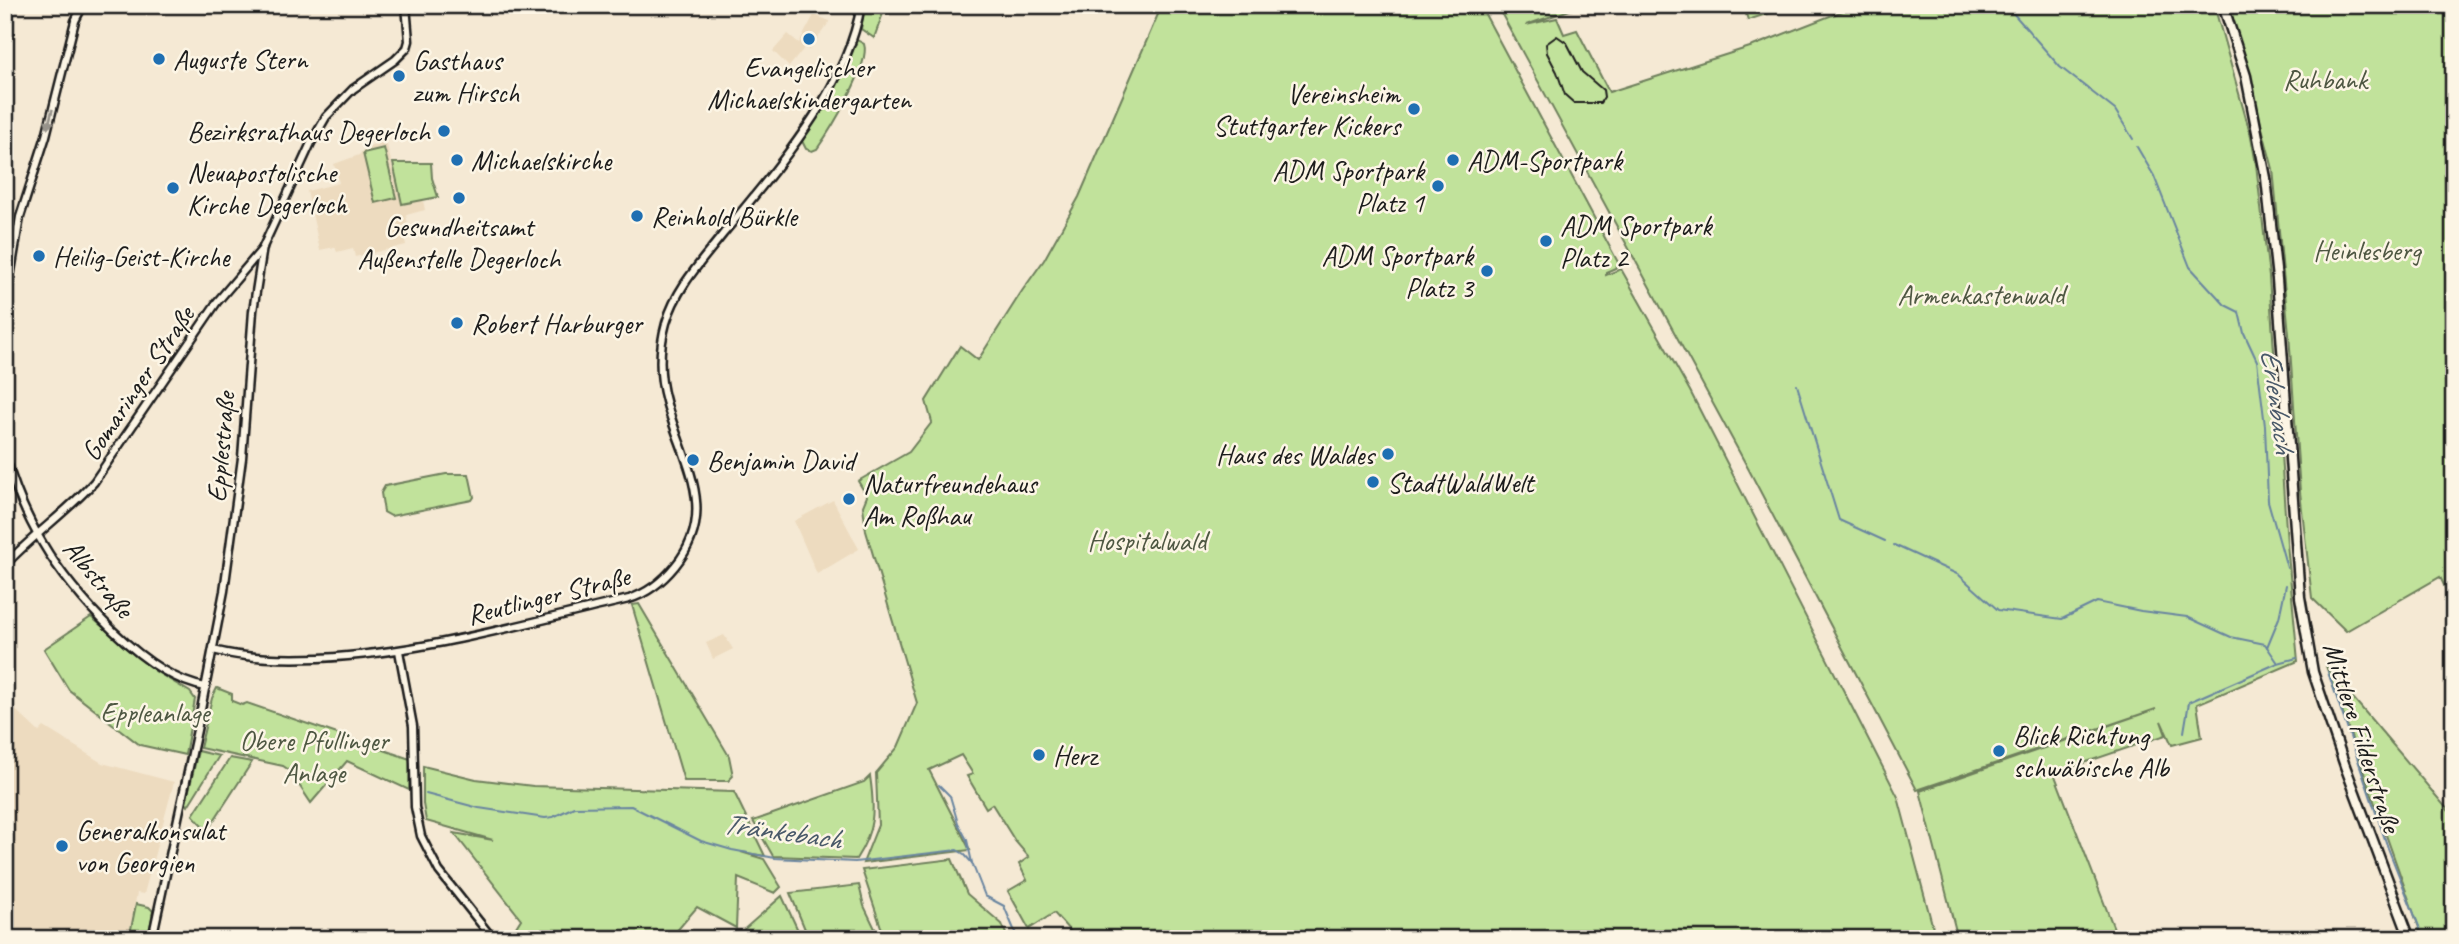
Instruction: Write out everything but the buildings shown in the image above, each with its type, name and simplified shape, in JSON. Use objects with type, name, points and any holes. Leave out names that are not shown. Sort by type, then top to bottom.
[{"type":"main road","name":"Mittlere Filderstraße","points":[[2223,5],[2246,76],[2266,178],[2277,279],[2300,597],[2313,673],[2410,939]]},
{"type":"street","name":"Epplestraße","points":[[152,939],[224,591],[242,458],[250,345],[263,247],[311,143],[326,117],[353,89],[395,60],[407,48],[409,41],[406,5]]},
{"type":"street","name":"Reutlinger Straße","points":[[213,650],[269,659],[344,657],[399,651],[629,599],[649,591],[677,564],[689,542],[697,508],[695,486],[663,388],[661,354],[666,323],[688,278],[819,107],[847,51],[861,5]]},
{"type":"street","points":[[5,308],[26,194],[46,136],[75,21],[81,9]]},
{"type":"street","name":"Gomaringer Straße","points":[[5,565],[94,482],[217,302],[263,247]]},
{"type":"street","name":"Albstraße","points":[[5,455],[18,493],[37,533],[57,566],[92,611],[162,669],[182,680],[206,687]]},
{"type":"street","points":[[399,651],[415,744],[415,807],[421,836],[439,871],[494,939]]},
{"type":"shaded area","name":"Evangelischer Michaelskindergarten","points":[[814,15],[830,21],[809,50],[805,47],[789,67],[773,51],[788,34],[799,43]]},
{"type":"shaded area","points":[[386,141],[402,205],[423,200],[425,210],[406,215],[409,230],[403,232],[406,245],[355,257],[353,248],[337,252],[335,247],[320,250],[307,191],[339,183],[334,164]]},
{"type":"shaded area","points":[[833,500],[859,549],[817,574],[794,521]]},
{"type":"shaded area","points":[[724,635],[733,649],[713,659],[706,643]]},
{"type":"shaded area","points":[[5,700],[39,732],[44,727],[102,763],[174,782],[144,894],[137,893],[128,939],[5,939]]},
{"type":"green space","points":[[865,5],[886,5],[874,38],[861,29]]},
{"type":"green space","name":"Hospitalwald","points":[[1162,5],[1480,5],[1620,266],[1606,272],[1606,275],[1621,269],[1690,391],[1898,797],[1936,939],[1077,939],[1054,913],[1029,929],[1008,891],[1027,880],[1019,864],[1029,857],[1015,841],[992,804],[986,808],[967,776],[973,774],[961,755],[929,770],[970,850],[863,863],[878,825],[876,773],[898,747],[917,703],[866,531],[863,506],[867,496],[858,481],[909,452],[932,422],[926,401],[960,346],[978,360],[1044,260],[1079,197]]},
{"type":"green space","name":"Armenkastenwald","points":[[1513,5],[1584,5],[1526,25],[1557,18],[1564,34],[1577,30],[1609,92],[1753,46],[1858,5],[2214,5],[2251,136],[2256,164],[2269,277],[2298,661],[2197,704],[2202,737],[2172,745],[2161,721],[2166,735],[2054,773],[2118,939],[1958,939],[1920,791],[2156,709],[1917,790],[1749,470],[1500,11]]},
{"type":"green space","points":[[1743,5],[1794,5],[1748,20]]},
{"type":"green space","name":"Heinlesberg","points":[[2229,5],[2454,7],[2454,606],[2440,577],[2346,631],[2312,598],[2300,492],[2289,334],[2273,169]]},
{"type":"green space","points":[[857,40],[864,44],[865,54],[856,81],[817,149],[806,149],[802,141],[846,69]]},
{"type":"green space","points":[[384,148],[396,198],[375,203],[363,153]]},
{"type":"green space","points":[[393,163],[431,163],[438,197],[402,204]]},
{"type":"green space","points":[[446,474],[469,474],[474,497],[472,500],[391,516],[384,512],[381,493],[385,486]]},
{"type":"green space","points":[[639,604],[729,756],[733,776],[728,781],[684,781],[632,605]]},
{"type":"green space","name":"Eppleanlage","points":[[91,617],[155,671],[190,692],[195,699],[185,755],[140,745],[69,690],[44,649]]},
{"type":"green space","points":[[2326,666],[2454,817],[2454,939],[2423,939]]},
{"type":"green space","name":"Obere Pfullinger Anlage","points":[[217,688],[232,694],[232,701],[242,705],[247,703],[410,759],[409,790],[347,761],[311,803],[289,770],[283,766],[200,748]]},
{"type":"green space","points":[[198,751],[219,756],[188,806],[186,803]]},
{"type":"green space","points":[[230,758],[252,762],[207,831],[193,815]]},
{"type":"green space","points":[[423,766],[476,779],[533,786],[734,792],[765,856],[741,852],[764,859],[781,887],[775,893],[738,878],[736,928],[697,907],[670,939],[523,939],[511,935],[521,919],[454,833],[493,840],[426,821]]},
{"type":"green space","points":[[870,776],[872,819],[867,839],[856,859],[773,856],[753,821],[864,782]]},
{"type":"green space","points":[[952,859],[967,894],[1002,924],[1008,939],[885,939],[862,870]]},
{"type":"green space","points":[[859,885],[864,906],[880,939],[809,939],[790,893]]},
{"type":"green space","points":[[782,896],[802,939],[733,939]]},
{"type":"green space","points":[[136,904],[149,907],[153,911],[148,939],[129,939]]},
{"type":"waterway","name":"Erlenbach","points":[[2006,5],[2060,67],[2115,110],[2133,139]]},
{"type":"waterway","name":"Erlenbach","points":[[2137,147],[2154,176],[2190,267],[2225,305],[2239,312],[2244,333],[2257,361],[2265,426],[2268,501],[2287,568]]},
{"type":"waterway","points":[[1797,385],[1839,520],[1885,541]]},
{"type":"waterway","points":[[1894,545],[1959,575],[1998,610],[2062,619],[2097,602],[2187,617],[2231,637],[2265,644],[2278,663],[2297,658]]},
{"type":"waterway","points":[[2267,647],[2279,618],[2286,585]]},
{"type":"waterway","points":[[2184,732],[2189,702],[2278,663]]},
{"type":"waterway","points":[[2328,672],[2388,848],[2424,939]]},
{"type":"waterway","name":"Tränkebach","points":[[939,785],[950,796],[985,896],[1004,906],[1018,939]]},
{"type":"waterway","name":"Tränkebach","points":[[426,794],[479,808],[545,818],[574,807],[631,806],[701,841],[775,858],[855,862],[957,850],[972,863]]},
{"type":"tram line","points":[[1557,36],[1567,43],[1582,72],[1603,90],[1604,97],[1600,103],[1574,103],[1565,95],[1547,53],[1546,44],[1557,36]]},
{"type":"place","name":"Evangelischer Michaelskindergarten","points":[[809,39]]},
{"type":"place","name":"Auguste Stern","points":[[159,59]]},
{"type":"place","name":"Gasthaus zum Hirsch","points":[[399,76]]},
{"type":"place","name":"Vereinsheim Stuttgarter Kickers","points":[[1414,109]]},
{"type":"place","name":"Bezirksrathaus Degerloch","points":[[444,131]]},
{"type":"place","name":"Michaelskirche","points":[[457,160]]},
{"type":"place","name":"ADM-Sportpark","points":[[1453,160]]},
{"type":"place","name":"ADM Sportpark Platz 1","points":[[1438,186]]},
{"type":"place","name":"Neuapostolische Kirche Degerloch","points":[[173,188]]},
{"type":"place","name":"Gesundheitsamt Außenstelle Degerloch","points":[[459,198]]},
{"type":"place","name":"Reinhold Bürkle","points":[[637,216]]},
{"type":"place","name":"ADM Sportpark Platz 2","points":[[1546,241]]},
{"type":"place","name":"Heilig-Geist-Kirche","points":[[39,256]]},
{"type":"place","name":"ADM Sportpark Platz 3","points":[[1487,271]]},
{"type":"place","name":"Robert Harburger","points":[[457,323]]},
{"type":"place","name":"Haus des Waldes","points":[[1388,454]]},
{"type":"place","name":"Benjamin David","points":[[693,460]]},
{"type":"place","name":"StadtWaldWelt","points":[[1373,482]]},
{"type":"place","name":"Naturfreundehaus Am Roßhau","points":[[849,499]]},
{"type":"place","name":"Blick Richtung schwäbische Alb","points":[[1999,751]]},
{"type":"place","name":"Herz","points":[[1039,755]]},
{"type":"place","name":"Generalkonsulat von Georgien","points":[[62,846]]},
{"type":"park label","name":"Ruhbank","points":[[2325,79]]}]
